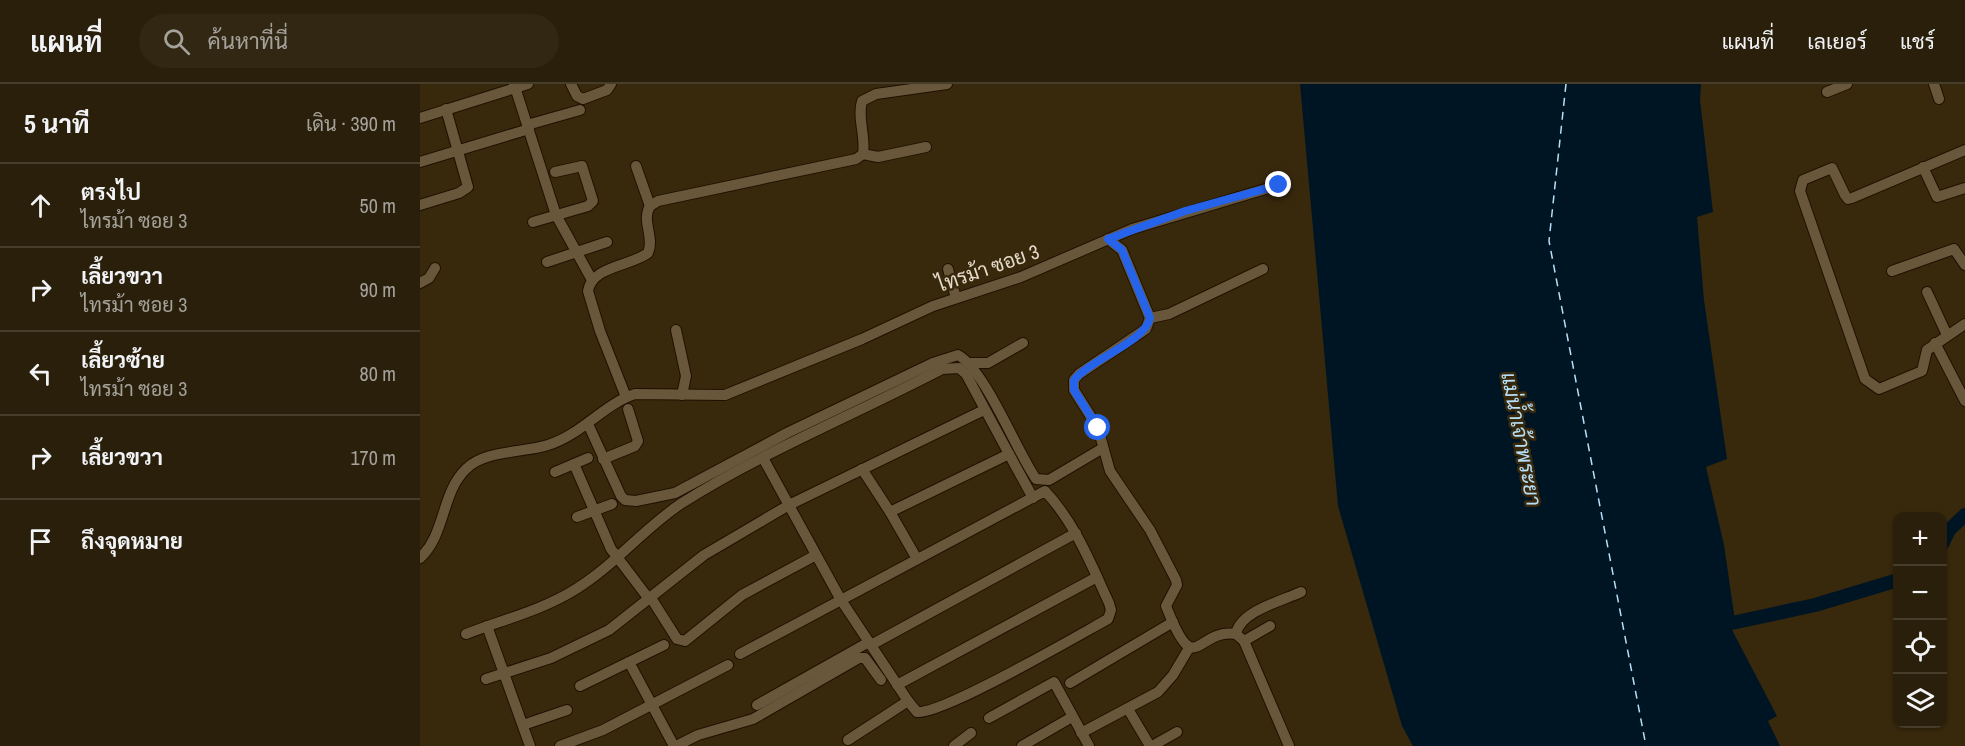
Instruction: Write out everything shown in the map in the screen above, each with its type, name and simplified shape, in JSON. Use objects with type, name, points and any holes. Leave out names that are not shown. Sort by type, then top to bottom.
[{"type":"street","points":[[420,118],[515,86],[528,84]]},
{"type":"street","points":[[571,84],[577,96],[583,99],[607,90],[611,84]]},
{"type":"street","points":[[863,154],[862,101],[876,94],[910,86],[947,84]]},
{"type":"street","points":[[1934,84],[1939,99]]},
{"type":"street","points":[[1827,92],[1842,85]]},
{"type":"street","points":[[515,86],[556,215],[595,278]]},
{"type":"street","points":[[420,205],[459,193],[468,187],[446,109]]},
{"type":"street","points":[[420,162],[580,110]]},
{"type":"street","points":[[626,397],[588,291],[595,278],[648,253],[651,247],[647,211],[650,206],[658,201],[856,159],[863,154],[878,157],[926,147]]},
{"type":"street","points":[[1964,328],[1935,343],[1925,354],[1922,370],[1879,389],[1865,379],[1800,191],[1803,180],[1832,168],[1848,199],[1965,150]]},
{"type":"street","points":[[533,222],[588,206],[593,198],[582,166],[555,172]]},
{"type":"street","points":[[636,166],[650,206]]},
{"type":"street","points":[[1923,167],[1937,197],[1965,188]]},
{"type":"street","name":"ไทรม้า ซอย 3","points":[[422,551],[436,535],[454,484],[478,459],[491,455],[524,452],[550,445],[588,424],[626,397],[658,393],[720,396],[750,387],[956,298],[1021,277],[1108,239],[1185,211],[1279,185]]},
{"type":"street","points":[[1108,239],[1122,250],[1150,318],[1146,329],[1100,359],[1074,380],[1074,390],[1095,422],[1110,471],[1150,530],[1176,580],[1177,585],[1166,606],[1183,643],[1189,648],[1198,647],[1227,633],[1240,637],[1270,626]]},
{"type":"street","points":[[547,262],[575,249],[607,242]]},
{"type":"street","points":[[1892,271],[1954,249],[1965,266]]},
{"type":"street","points":[[420,283],[429,278],[435,268]]},
{"type":"street","points":[[1150,318],[1169,314],[1263,268]]},
{"type":"street","points":[[948,269],[956,298]]},
{"type":"street","points":[[1927,292],[1947,336]]},
{"type":"street","points":[[676,330],[686,376],[682,395]]},
{"type":"street","points":[[968,363],[987,363],[1023,343]]},
{"type":"street","points":[[1935,343],[1965,400]]},
{"type":"street","points":[[588,424],[621,496],[633,501],[650,500],[675,493],[787,433],[933,363],[958,355],[968,363],[983,384],[1036,479],[1049,480],[1103,447]]},
{"type":"street","points":[[466,634],[547,604],[574,590],[617,558],[681,504],[763,458],[950,367],[959,368],[966,374],[1033,498]]},
{"type":"street","points":[[603,459],[635,446],[638,441],[628,409]]},
{"type":"street","points":[[486,678],[551,658],[609,630],[704,555],[789,505],[984,410]]},
{"type":"street","points":[[890,512],[1009,454]]},
{"type":"street","points":[[555,472],[588,458]]},
{"type":"street","points":[[740,654],[841,600],[917,559],[1033,498],[1045,491],[1059,505],[1076,533],[1109,603],[1108,619],[978,690],[929,710],[917,712],[841,600],[763,458]]},
{"type":"street","points":[[574,464],[593,511],[617,558],[650,598],[677,639],[685,641],[742,595],[816,555]]},
{"type":"street","points":[[862,468],[917,559]]},
{"type":"street","points":[[577,517],[612,504]]},
{"type":"street","points":[[757,705],[1076,533]]},
{"type":"street","points":[[897,684],[1097,577]]},
{"type":"street","points":[[1289,746],[1237,626],[1249,617],[1300,592]]},
{"type":"street","points":[[1070,683],[1173,622]]},
{"type":"street","points":[[487,626],[530,746]]},
{"type":"street","points":[[580,686],[664,645]]},
{"type":"street","points":[[1081,733],[1154,695],[1168,682],[1189,648]]},
{"type":"street","points":[[629,662],[675,746],[698,735],[753,719],[859,658],[868,661],[880,680]]},
{"type":"street","points":[[560,746],[603,730],[728,665]]},
{"type":"street","points":[[989,718],[1054,682],[1089,746]]},
{"type":"street","points":[[854,741],[908,701]]},
{"type":"street","points":[[1128,709],[1151,746],[1177,732]]},
{"type":"street","points":[[523,725],[567,710]]},
{"type":"street","points":[[1022,746],[1072,717]]},
{"type":"street","points":[[954,746],[971,733]]},
{"type":"water","name":"แม่น้ำเจ้าพระยา","points":[[1300,84],[1701,84],[1700,100],[1713,212],[1697,217],[1704,300],[1727,459],[1706,467],[1724,545],[1736,627],[1731,628],[1777,716],[1768,721],[1780,746],[1413,746],[1402,726],[1338,506]]},
{"type":"waterway","points":[[1947,534],[1965,515]]},
{"type":"waterway","points":[[1718,626],[1815,605],[1893,582]]},
{"type":"ferry route","points":[[1566,84],[1549,241],[1646,746]]},
{"type":"route","points":[[1098,428],[1074,390],[1074,380],[1100,359],[1146,329],[1150,318],[1122,250],[1108,239],[1185,211],[1279,185]]}]
